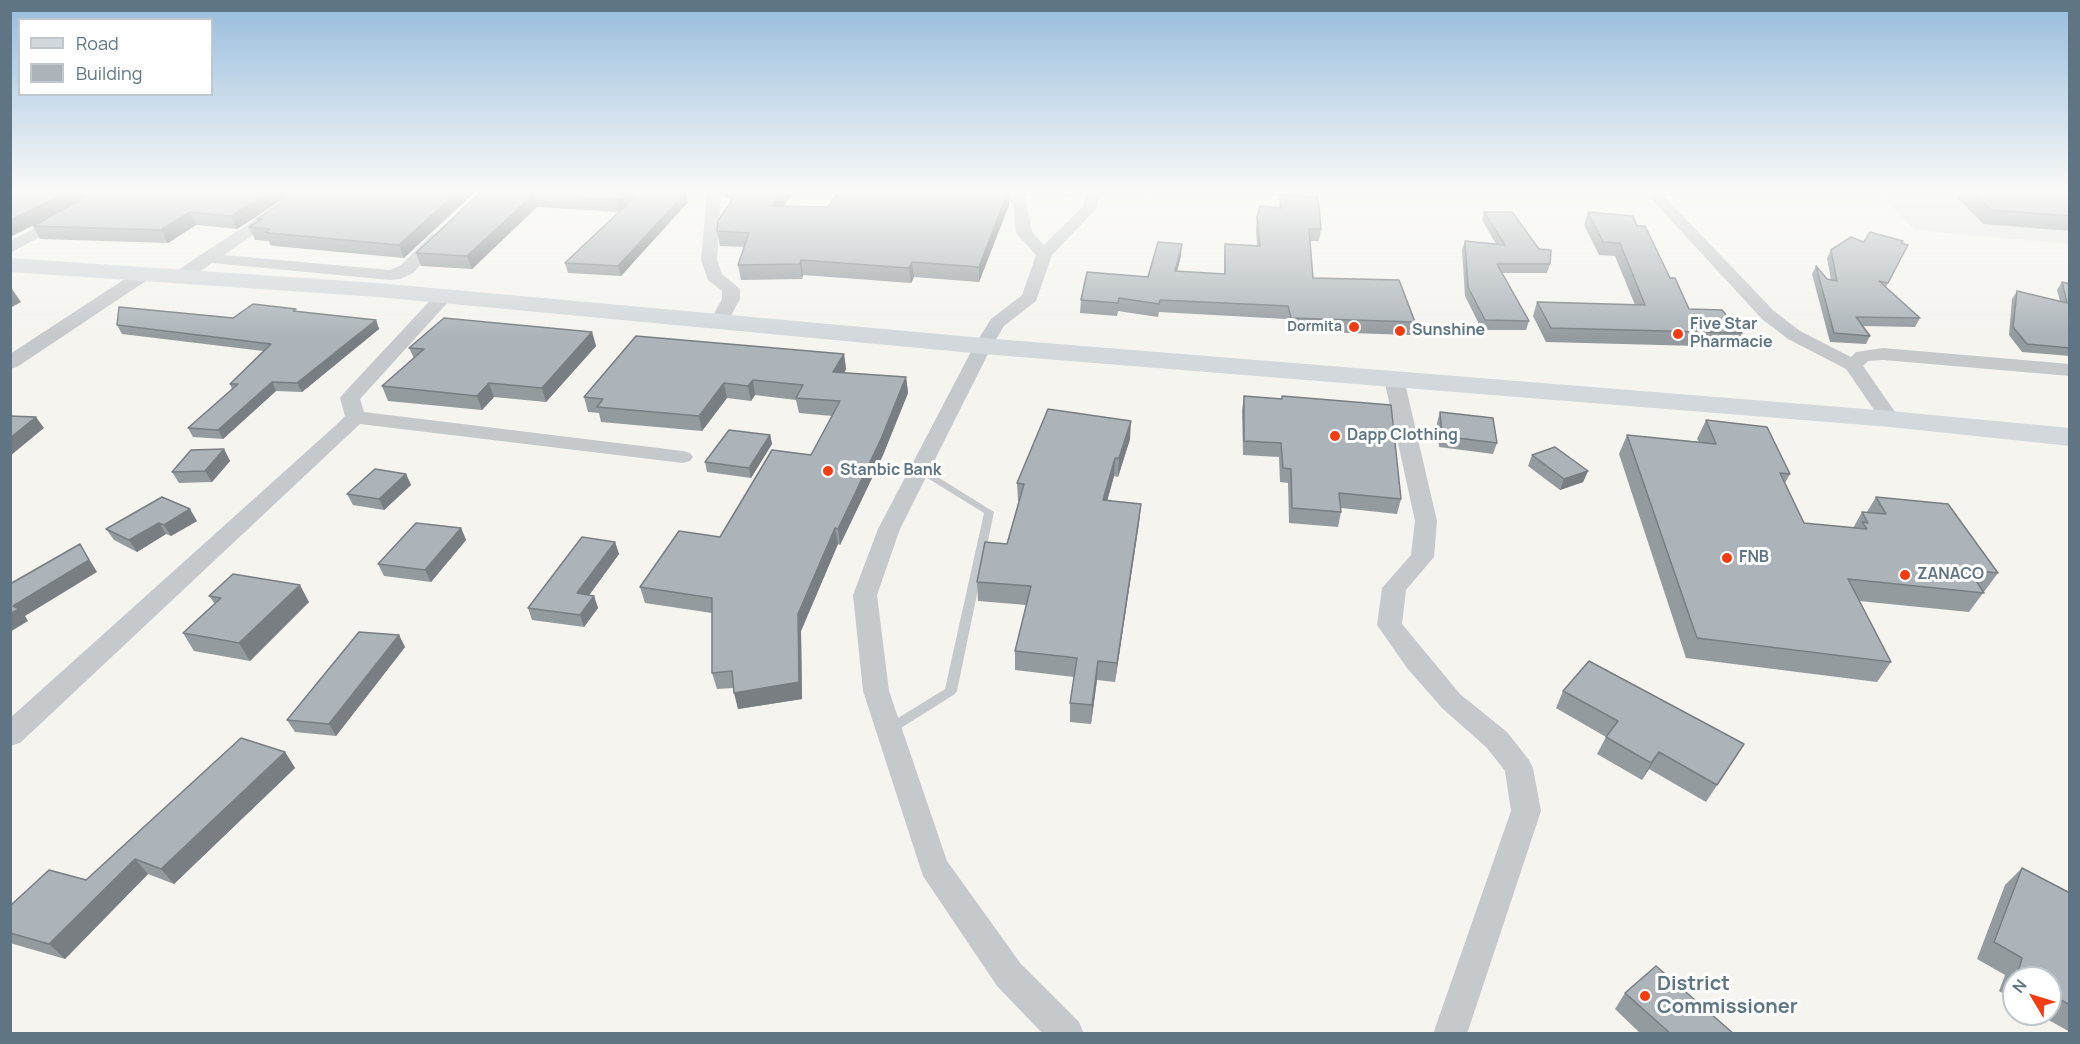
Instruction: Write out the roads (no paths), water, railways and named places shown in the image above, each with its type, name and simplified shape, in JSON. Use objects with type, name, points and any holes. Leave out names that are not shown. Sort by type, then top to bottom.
[{"type":"main road","points":[[10,265],[444,296],[984,346],[1890,419],[2070,437]]},
{"type":"street","points":[[10,248],[25,240]]},
{"type":"street","points":[[180,277],[234,240]]},
{"type":"street","points":[[206,258],[390,275],[400,274],[435,240]]},
{"type":"street","points":[[710,240],[709,260],[714,276],[731,289],[731,299],[718,321]]},
{"type":"street","points":[[1030,240],[1044,254]]},
{"type":"street","points":[[1058,240],[1044,254],[1030,297],[997,323],[984,346],[889,529],[865,595],[876,691],[934,867],[1009,975],[1068,1034]]},
{"type":"street","points":[[1696,240],[1768,315],[1794,335],[1853,365],[1890,419]]},
{"type":"street","points":[[13,360],[143,275]]},
{"type":"street","points":[[355,417],[350,398],[444,296]]},
{"type":"street","points":[[1853,365],[1863,356],[1883,354],[2070,370]]},
{"type":"street","points":[[1394,379],[1426,521],[1422,557],[1394,588],[1389,625],[1416,662],[1452,701],[1497,740],[1519,768],[1526,811],[1450,1034]]},
{"type":"street","points":[[10,735],[355,417],[683,457]]},
{"type":"lane","points":[[890,730],[951,691],[989,512],[920,469]]},
{"type":"place","name":"Dormita","points":[[1354,327]]},
{"type":"place","name":"Sunshine","points":[[1400,331]]},
{"type":"place","name":"Five Star Pharmacie","points":[[1678,334]]},
{"type":"place","name":"Dapp Clothing","points":[[1335,436]]},
{"type":"place","name":"Stanbic Bank","points":[[828,471]]},
{"type":"place","name":"FNB","points":[[1727,558]]},
{"type":"place","name":"ZANACO","points":[[1905,575]]},
{"type":"place","name":"District Commissioner","points":[[1645,996]]}]
